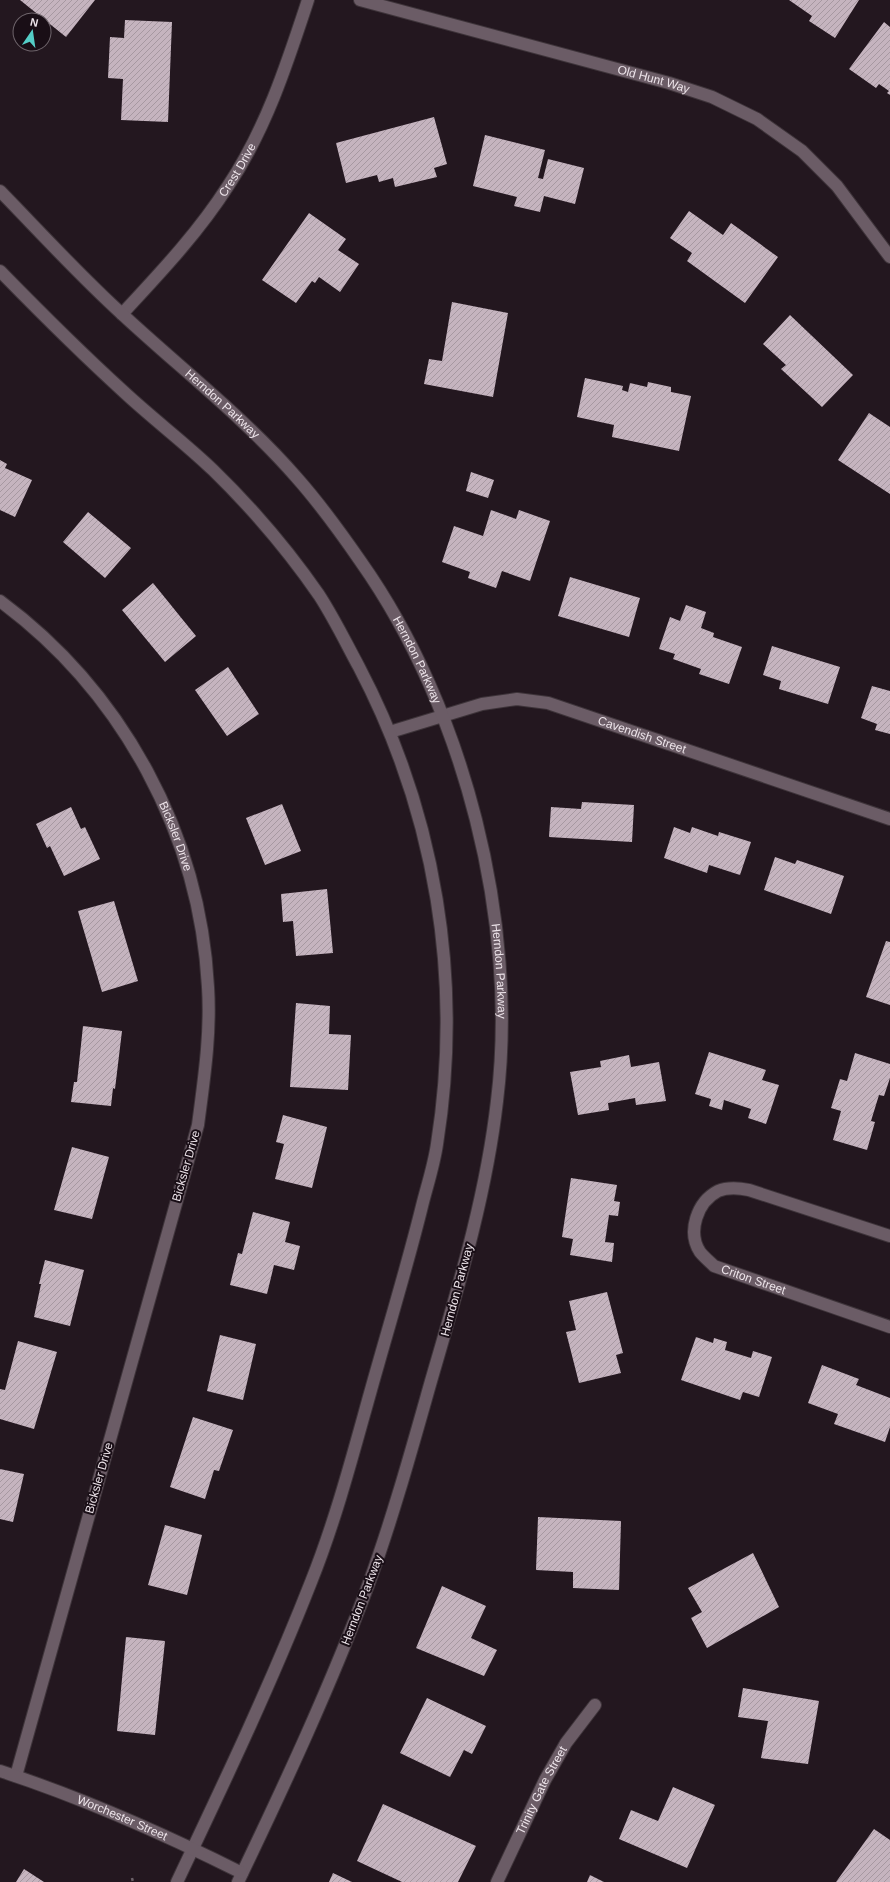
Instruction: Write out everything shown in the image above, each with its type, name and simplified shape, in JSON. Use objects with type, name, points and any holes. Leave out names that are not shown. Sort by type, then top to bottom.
[{"type":"main road","name":"Crest Drive","points":[[122,314],[189,241],[229,185],[262,125],[287,64],[308,0]]},
{"type":"main road","name":"Old Hunt Way","points":[[360,0],[669,83],[712,97],[758,119],[802,151],[837,186],[890,257]]},
{"type":"main road","name":"Herndon Parkway","points":[[0,191],[89,283],[257,436],[301,483],[364,566],[394,612],[444,716],[461,767],[475,819],[488,873],[497,931],[501,1040],[498,1096],[480,1205],[400,1487],[370,1582],[328,1686],[240,1877]]},
{"type":"main road","points":[[0,271],[88,358],[210,467],[251,509],[287,552],[321,599],[374,694],[390,732],[416,806],[430,861],[441,919],[446,974],[447,1033],[443,1092],[436,1148],[407,1264],[348,1473],[312,1580],[230,1772],[177,1882]]},
{"type":"main road","name":"Bicksler Drive","points":[[0,601],[19,615],[67,660],[109,710],[144,764],[170,816],[185,856],[201,920],[208,987],[208,1057],[198,1125],[16,1776]]},
{"type":"main road","name":"Cavendish Street","points":[[390,732],[482,704],[510,700],[548,704],[890,819]]},
{"type":"main road","name":"Criton Street","points":[[890,1236],[749,1190],[735,1188],[719,1191],[705,1201],[696,1216],[694,1235],[700,1252],[714,1266],[890,1327]]},
{"type":"main road","name":"Trinity Gate Street","points":[[497,1882],[548,1774],[566,1742],[595,1705]]},
{"type":"main road","name":"Worchester Street","points":[[0,1771],[46,1786],[193,1848],[240,1877]]},
{"type":"path","points":[[132,1878],[133,1882]]},
{"type":"building","points":[[20,0],[95,0],[66,37],[52,26],[52,12],[35,12]]},
{"type":"building","points":[[789,0],[859,0],[835,38],[809,21],[812,16]]},
{"type":"building","points":[[125,20],[172,22],[168,122],[121,120],[123,79],[108,78],[110,37],[124,38]]},
{"type":"building","points":[[884,22],[890,27],[890,95],[887,93],[889,91],[879,84],[876,88],[849,69]]},
{"type":"building","points":[[434,117],[447,164],[434,168],[437,177],[395,187],[393,178],[379,182],[377,175],[346,183],[336,143]]},
{"type":"building","points":[[485,135],[545,150],[538,178],[543,179],[548,159],[584,168],[575,204],[544,196],[540,212],[514,206],[517,197],[473,186]]},
{"type":"building","points":[[689,211],[723,235],[731,223],[778,257],[745,303],[687,261],[692,253],[670,238]]},
{"type":"building","points":[[309,213],[346,239],[338,250],[359,264],[340,292],[319,277],[315,283],[312,281],[296,303],[262,280]]},
{"type":"building","points":[[452,302],[508,313],[493,397],[424,384],[429,359],[442,361]]},
{"type":"building","points":[[790,315],[853,375],[822,407],[781,369],[786,365],[763,344]]},
{"type":"building","points":[[585,378],[623,386],[622,390],[628,392],[630,383],[647,387],[648,382],[671,387],[671,392],[691,396],[679,451],[612,437],[614,425],[577,417]]},
{"type":"building","points":[[869,413],[890,427],[890,494],[838,460]]},
{"type":"building","points":[[0,460],[7,464],[5,468],[32,480],[15,517],[0,510]]},
{"type":"building","points":[[471,472],[494,480],[488,498],[466,491]]},
{"type":"building","points":[[491,510],[516,519],[519,510],[550,521],[530,581],[502,571],[496,588],[468,578],[470,572],[442,562],[454,526],[483,536]]},
{"type":"building","points":[[88,512],[131,548],[105,578],[63,542]]},
{"type":"building","points":[[570,577],[640,598],[629,637],[558,616]]},
{"type":"building","points":[[153,583],[196,636],[165,662],[122,610]]},
{"type":"building","points":[[686,605],[706,612],[701,628],[714,633],[713,637],[742,647],[729,684],[699,674],[701,669],[673,659],[675,654],[659,649],[670,617],[680,621]]},
{"type":"building","points":[[772,646],[840,667],[828,704],[779,689],[781,681],[763,675]]},
{"type":"building","points":[[228,667],[259,714],[227,736],[195,690]]},
{"type":"building","points":[[872,686],[890,691],[890,734],[875,730],[877,724],[861,718]]},
{"type":"building","points":[[582,802],[634,805],[632,842],[549,837],[551,807],[581,809]]},
{"type":"building","points":[[282,804],[301,851],[265,865],[246,818]]},
{"type":"building","points":[[71,807],[81,829],[85,827],[100,859],[64,876],[50,846],[47,848],[36,824]]},
{"type":"building","points":[[674,827],[690,833],[692,827],[718,836],[719,832],[751,842],[740,875],[709,865],[707,873],[664,858]]},
{"type":"building","points":[[775,857],[795,864],[797,860],[844,876],[831,914],[764,890]]},
{"type":"building","points":[[327,889],[333,953],[296,956],[293,921],[283,922],[281,894]]},
{"type":"building","points":[[114,901],[138,981],[102,992],[78,911]]},
{"type":"building","points":[[886,941],[890,942],[890,1005],[866,997]]},
{"type":"building","points":[[296,1003],[330,1006],[329,1034],[351,1035],[348,1090],[290,1087]]},
{"type":"building","points":[[83,1026],[122,1031],[115,1089],[113,1088],[111,1106],[71,1102],[74,1082],[77,1082]]},
{"type":"building","points":[[709,1052],[766,1070],[762,1080],[779,1085],[766,1124],[748,1118],[751,1109],[724,1100],[722,1110],[709,1106],[711,1099],[695,1094]]},
{"type":"building","points":[[855,1053],[890,1064],[890,1078],[884,1096],[879,1095],[871,1121],[875,1122],[867,1150],[833,1140],[841,1111],[831,1108],[840,1079],[847,1081]]},
{"type":"building","points":[[629,1055],[631,1067],[659,1062],[666,1101],[636,1105],[635,1098],[608,1103],[609,1110],[578,1115],[570,1072],[601,1067],[600,1061]]},
{"type":"building","points":[[283,1115],[327,1127],[312,1188],[275,1179],[284,1144],[276,1142]]},
{"type":"building","points":[[72,1147],[109,1157],[92,1219],[54,1210]]},
{"type":"building","points":[[571,1178],[617,1185],[614,1201],[620,1202],[618,1216],[609,1215],[605,1242],[614,1243],[612,1262],[570,1255],[573,1239],[562,1237]]},
{"type":"building","points":[[253,1212],[290,1222],[285,1242],[300,1246],[294,1270],[274,1265],[267,1294],[230,1285],[238,1253],[242,1254]]},
{"type":"building","points":[[45,1260],[84,1270],[70,1326],[34,1317],[41,1284],[39,1284]]},
{"type":"building","points":[[607,1292],[623,1353],[616,1355],[621,1373],[579,1383],[566,1332],[576,1330],[569,1301]]},
{"type":"building","points":[[220,1335],[256,1344],[243,1400],[207,1391]]},
{"type":"building","points":[[696,1337],[713,1343],[714,1338],[727,1342],[725,1350],[751,1358],[753,1351],[772,1357],[759,1397],[743,1392],[740,1400],[681,1380]]},
{"type":"building","points":[[18,1341],[57,1352],[34,1429],[0,1419],[0,1389],[5,1390]]},
{"type":"building","points":[[822,1365],[859,1379],[856,1385],[890,1398],[890,1427],[885,1442],[834,1424],[838,1414],[808,1403]]},
{"type":"building","points":[[193,1417],[233,1430],[219,1471],[214,1470],[205,1499],[170,1487]]},
{"type":"building","points":[[0,1469],[24,1474],[13,1522],[0,1519]]},
{"type":"building","points":[[538,1517],[621,1521],[619,1590],[573,1588],[573,1572],[536,1570]]},
{"type":"building","points":[[165,1525],[202,1535],[187,1595],[148,1585]]},
{"type":"building","points":[[753,1553],[779,1607],[707,1648],[691,1618],[702,1612],[688,1588]]},
{"type":"building","points":[[442,1586],[486,1606],[471,1638],[497,1650],[484,1676],[416,1648]]},
{"type":"building","points":[[126,1637],[165,1641],[155,1735],[117,1731]]},
{"type":"building","points":[[743,1688],[819,1701],[808,1764],[761,1758],[768,1721],[738,1717]]},
{"type":"building","points":[[427,1698],[486,1726],[472,1754],[464,1750],[450,1777],[400,1753]]},
{"type":"building","points":[[673,1787],[715,1805],[687,1868],[619,1839],[631,1810],[658,1821]]},
{"type":"building","points":[[383,1804],[476,1846],[458,1882],[402,1882],[357,1861]]},
{"type":"building","points":[[874,1829],[890,1840],[890,1882],[836,1882]]},
{"type":"building","points":[[24,1869],[44,1882],[16,1882]]},
{"type":"building","points":[[333,1873],[352,1882],[329,1882]]},
{"type":"building","points":[[590,1875],[604,1882],[587,1882]]}]
